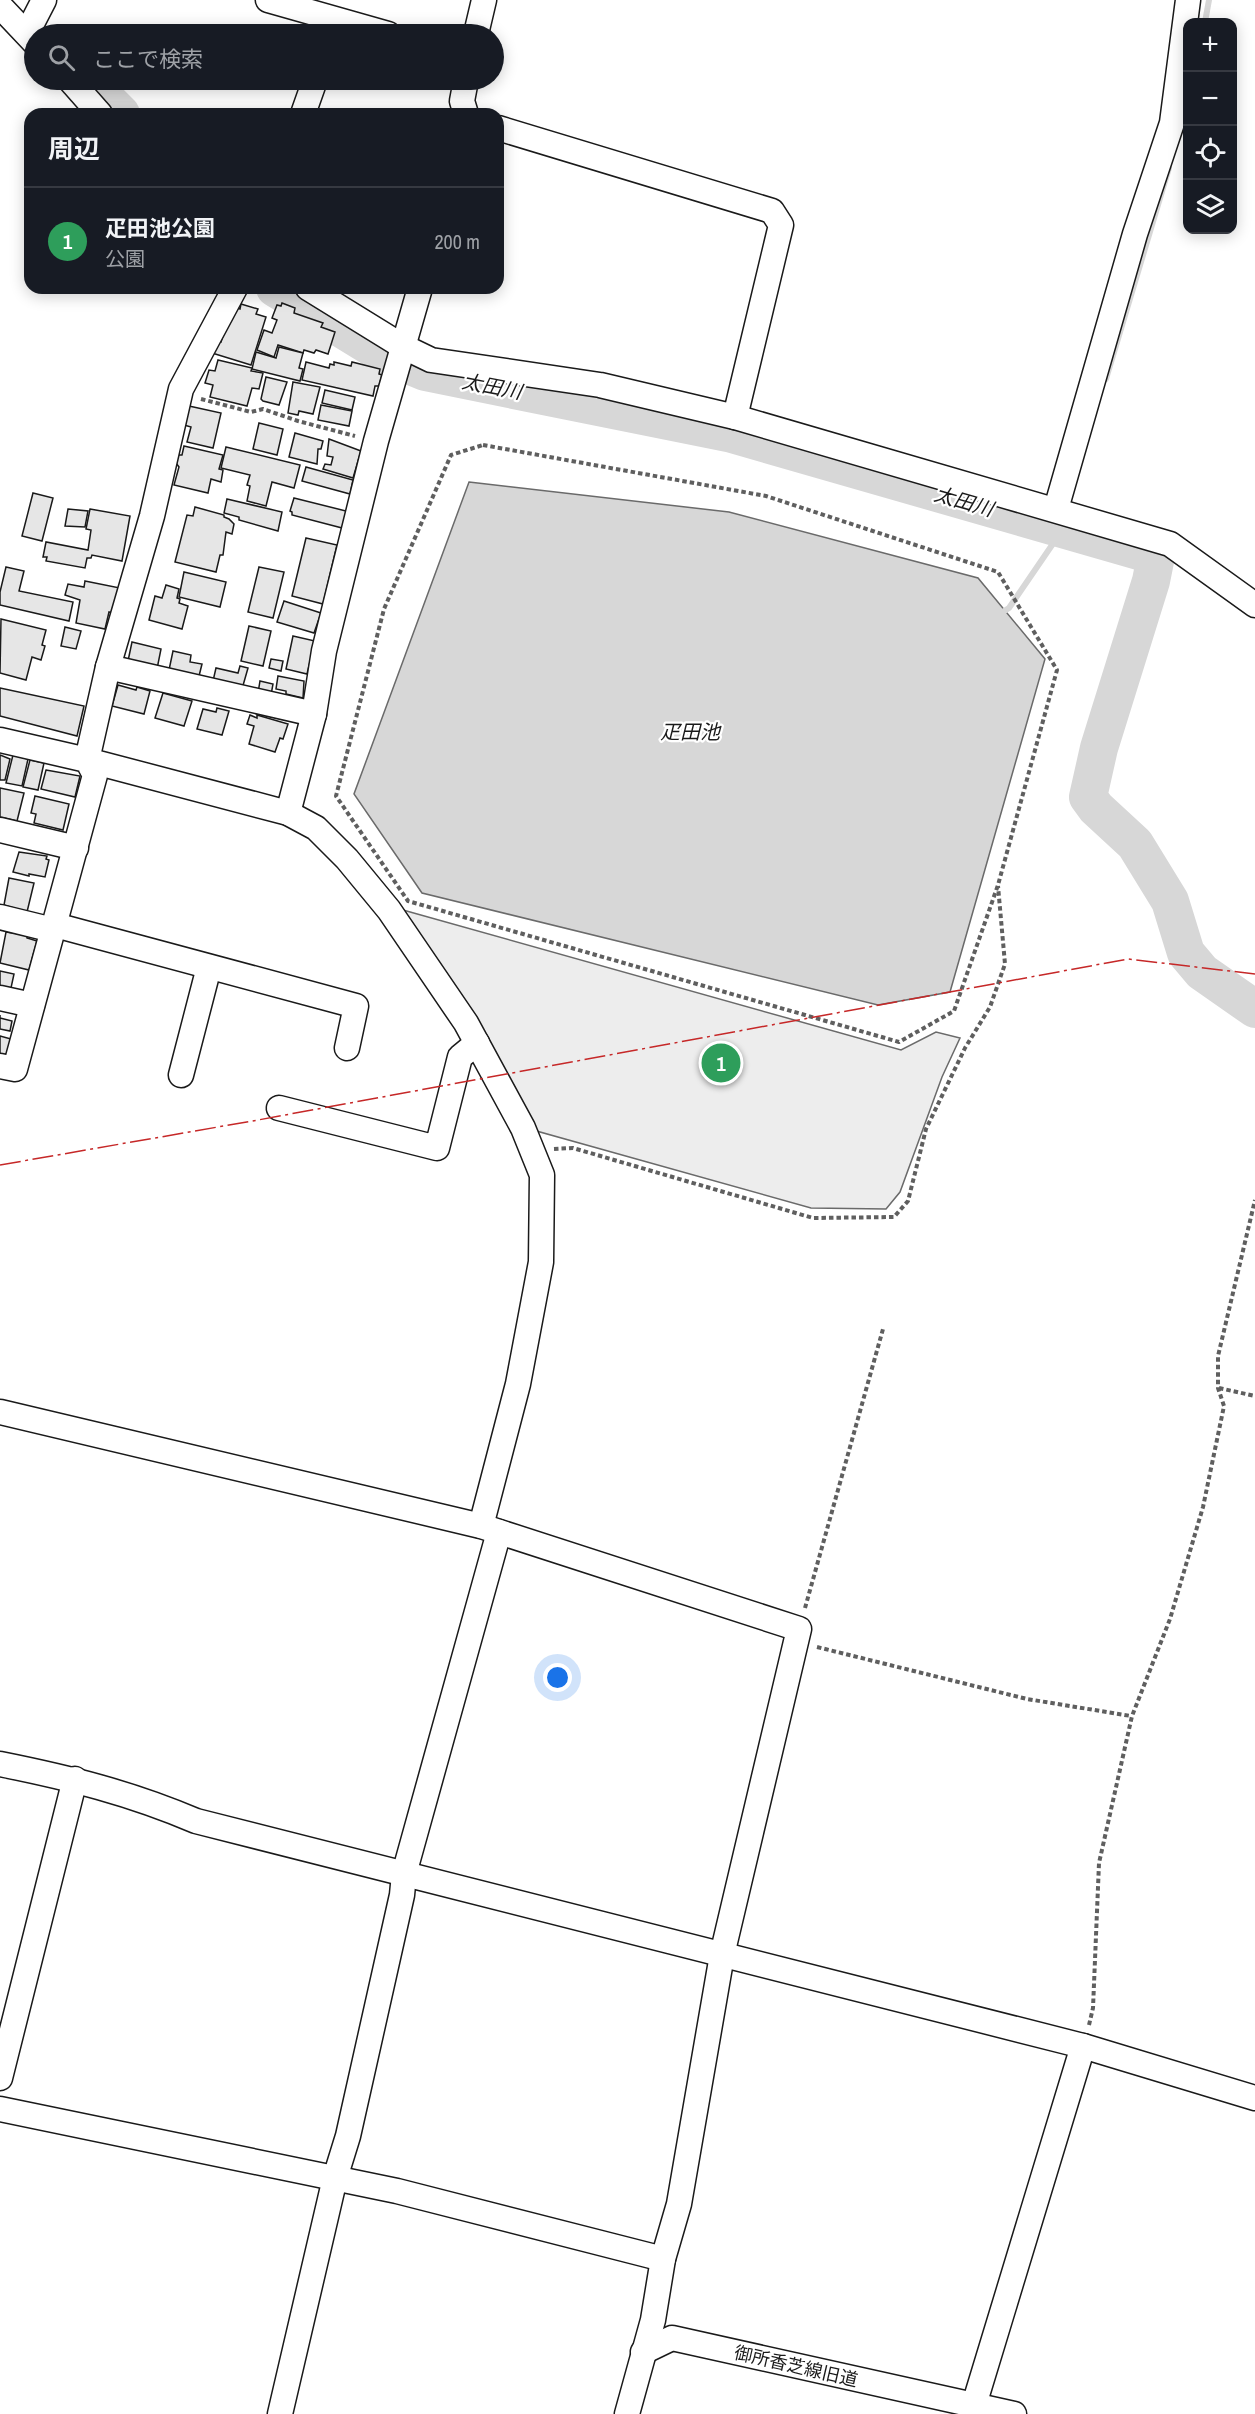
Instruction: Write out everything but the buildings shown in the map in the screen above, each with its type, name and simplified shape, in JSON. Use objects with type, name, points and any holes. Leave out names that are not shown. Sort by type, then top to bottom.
[{"type":"street","points":[[36,24],[44,0]]},
{"type":"street","points":[[268,0],[325,24]]},
{"type":"street","points":[[478,24],[484,0]]},
{"type":"street","points":[[1056,509],[1135,234],[1172,123],[1188,0]]},
{"type":"street","points":[[0,6],[24,30]]},
{"type":"street","points":[[79,90],[95,108]]},
{"type":"street","points":[[305,108],[311,90]]},
{"type":"street","points":[[464,90],[462,101],[464,108]]},
{"type":"street","points":[[504,130],[772,211],[781,225],[735,417]]},
{"type":"street","points":[[0,1066],[15,1069],[96,775],[87,760],[108,667],[152,516],[180,393],[232,294]]},
{"type":"street","points":[[318,294],[402,346],[431,360],[600,385],[735,417],[1170,544],[1255,605]]},
{"type":"street","points":[[288,813],[314,714],[324,651],[376,441],[418,294]]},
{"type":"street","points":[[108,667],[314,714]]},
{"type":"street","points":[[0,740],[87,760],[288,813],[316,828],[347,859],[389,910],[477,1043],[523,1128],[542,1175],[541,1262],[490,1529],[404,1874],[402,1895],[348,2136],[335,2178],[280,2414]]},
{"type":"street","points":[[0,830],[76,848]]},
{"type":"street","points":[[0,918],[54,928],[208,966],[356,1006],[347,1048]]},
{"type":"street","points":[[181,1075],[208,966]]},
{"type":"street","points":[[0,998],[32,1005]]},
{"type":"street","points":[[279,1108],[437,1148],[459,1057],[477,1043]]},
{"type":"street","points":[[0,1412],[490,1529],[797,1635],[722,1955],[679,2204],[663,2259],[652,2320],[627,2414]]},
{"type":"street","points":[[0,1764],[75,1779],[152,1802],[196,1821],[1083,2046],[1255,2098]]},
{"type":"street","points":[[0,2078],[75,1779]]},
{"type":"street","points":[[974,2405],[1083,2046]]},
{"type":"street","points":[[0,2109],[398,2191],[663,2259]]},
{"type":"street","name":"御所香芝線旧道","points":[[643,2352],[672,2338],[1014,2414]]},
{"type":"path","points":[[180,393],[251,412],[263,409],[298,422],[376,441]]},
{"type":"path","points":[[533,1151],[573,1148],[813,1218],[894,1217],[908,1202],[926,1129],[965,1048],[990,1007],[1005,964],[998,885],[1058,670],[998,572],[766,496],[483,445],[451,455],[384,609],[336,796],[408,901],[899,1042],[954,1011],[998,885]]},
{"type":"path","points":[[1083,2046],[1093,2008],[1099,1863],[1132,1716],[1170,1619],[1203,1507],[1224,1406],[1218,1388],[1218,1356],[1255,1200]]},
{"type":"path","points":[[883,1329],[797,1635],[1027,1699],[1132,1716]]},
{"type":"path","points":[[1218,1388],[1255,1396]]},
{"type":"shaded area","points":[[403,910],[901,1050],[936,1032],[960,1038],[942,1077],[900,1192],[886,1209],[811,1208],[533,1130]]},
{"type":"water","name":"疋田池","points":[[469,482],[729,512],[978,578],[1045,659],[950,992],[878,1005],[422,893],[354,794]]},
{"type":"waterway","points":[[1206,18],[1209,0]]},
{"type":"waterway","name":"太田川","points":[[97,90],[115,108]]},
{"type":"waterway","points":[[1106,379],[1169,168]]},
{"type":"waterway","name":"太田川","points":[[285,294],[386,356],[425,372],[732,434],[1156,556],[1151,581],[1099,748],[1088,797],[1096,808],[1135,844],[1170,901],[1186,953],[1202,972],[1255,1009]]},
{"type":"waterway","points":[[998,615],[1009,608],[1063,529],[1065,519]]},
{"type":"power","points":[[0,1165],[258,1120],[1128,959],[1255,974]]},
{"type":"place","name":"疋田池公園","points":[[721,1063]]}]
